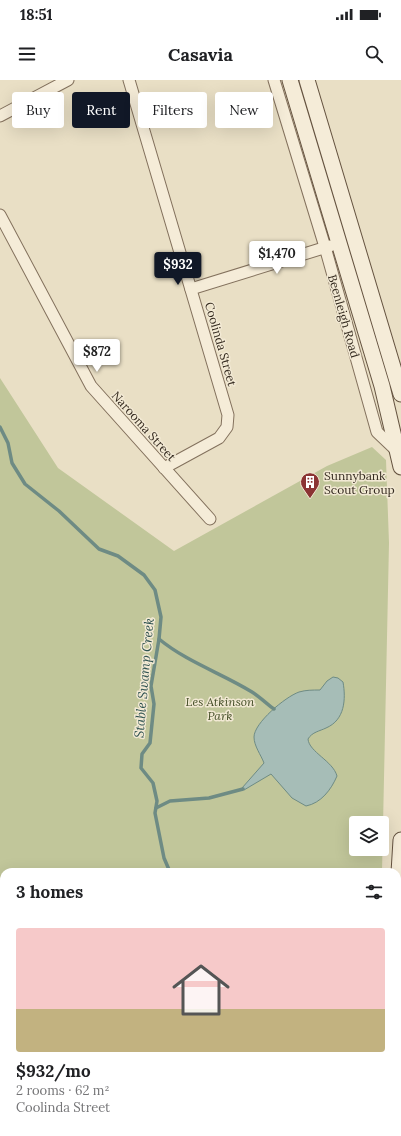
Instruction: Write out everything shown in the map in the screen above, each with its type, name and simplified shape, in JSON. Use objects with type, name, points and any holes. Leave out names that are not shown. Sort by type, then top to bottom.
[{"type":"main road","name":"Beenleigh Road","points":[[290,80],[332,245],[382,386],[401,467]]},
{"type":"main road","points":[[307,80],[400,386]]},
{"type":"main road","points":[[399,868],[401,840]]},
{"type":"street","points":[[0,116],[68,80]]},
{"type":"street","name":"Coolinda Street","points":[[129,80],[228,415],[227,427],[219,438],[164,468]]},
{"type":"street","name":"Beenleigh Road","points":[[274,80],[332,245],[377,432],[398,453]]},
{"type":"street","name":"Narooma Street","points":[[0,215],[91,386],[210,519]]},
{"type":"street","points":[[191,289],[355,238]]},
{"type":"street","points":[[382,386],[400,386]]},
{"type":"green space","name":"Les Atkinson Park","points":[[0,378],[58,468],[174,551],[327,466],[372,447],[386,460],[389,543],[383,816],[349,816],[349,856],[382,856],[382,868],[0,868]]},
{"type":"water","points":[[333,677],[338,678],[343,682],[344,702],[341,714],[332,724],[314,733],[308,739],[312,748],[335,771],[337,776],[329,791],[321,799],[306,806],[292,798],[271,774],[244,790],[242,788],[264,763],[254,740],[255,731],[259,725],[271,711],[286,699],[299,692],[307,690],[320,690],[327,681]]},
{"type":"waterway","name":"Stable Swamp Creek","points":[[0,427],[8,443],[12,463],[25,484],[59,511],[99,549],[118,556],[144,575],[155,590],[161,617],[151,686],[154,704],[150,743],[142,754],[141,768],[153,783],[157,801],[155,813],[164,858],[168,868]]},
{"type":"waterway","points":[[159,639],[193,661],[252,692],[274,709]]},
{"type":"waterway","points":[[156,808],[170,801],[209,798],[243,789]]},
{"type":"place","name":"Sunnybank Scout Group","points":[[310,499]]}]
